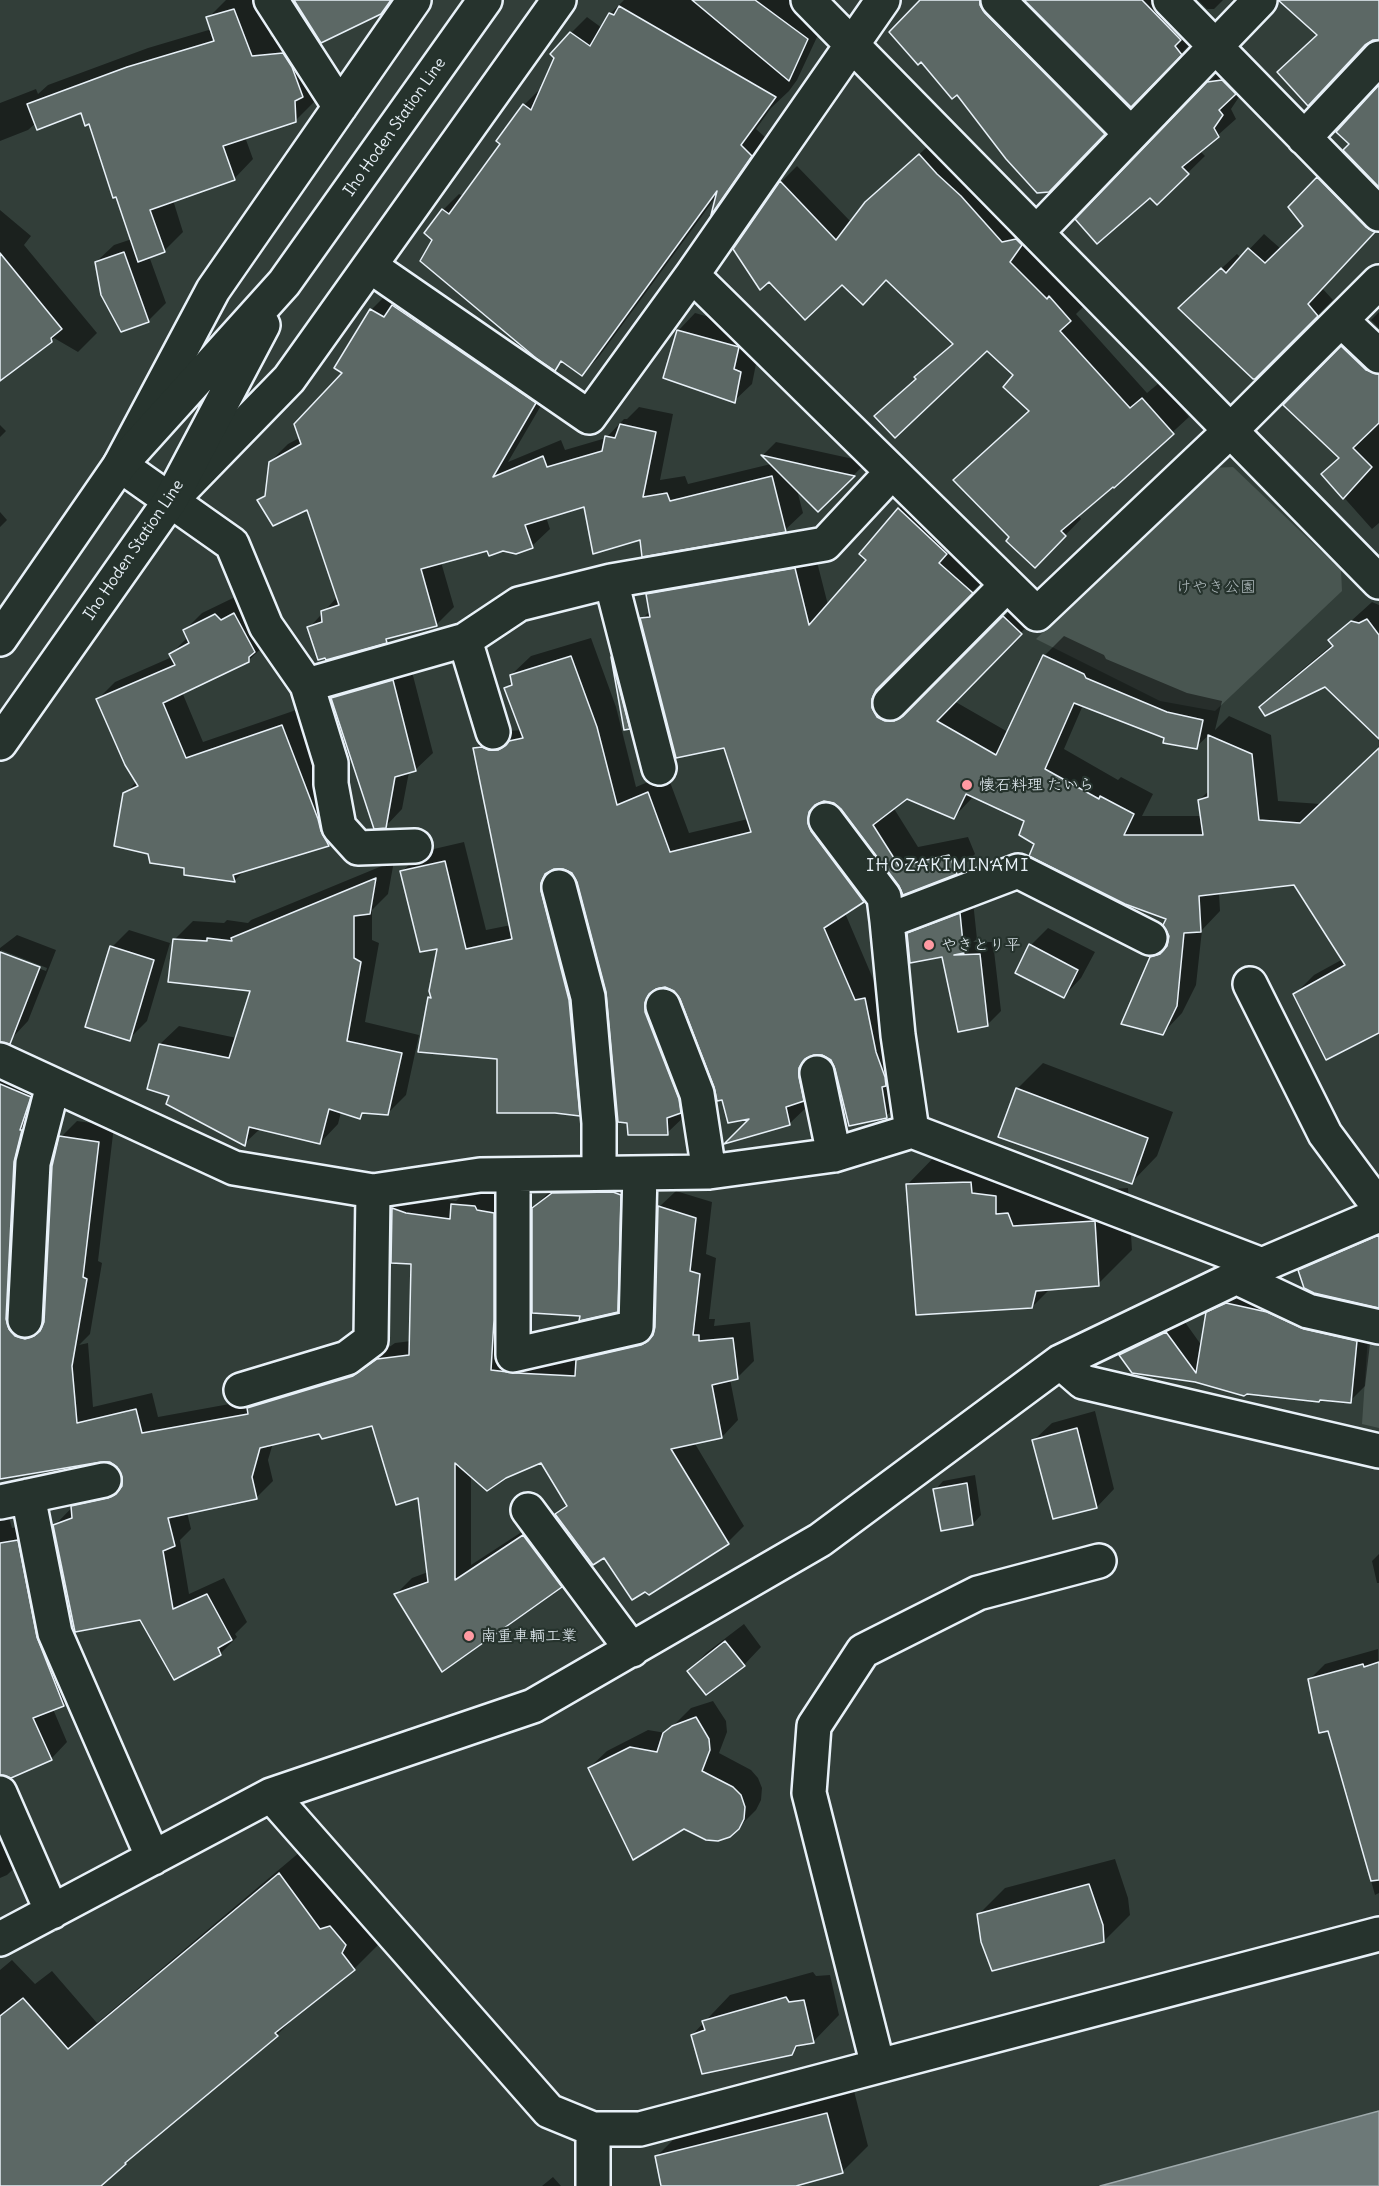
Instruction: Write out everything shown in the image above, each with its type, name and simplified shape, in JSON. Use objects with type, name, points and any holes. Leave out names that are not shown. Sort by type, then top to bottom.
[{"type":"street","points":[[271,0],[340,107]]},
{"type":"street","points":[[414,0],[213,290],[120,465],[232,544],[266,627],[307,685],[331,763],[331,784],[339,827],[358,848],[415,846]]},
{"type":"street","name":"Iho Hoden Station Line","points":[[0,639],[120,465],[284,283],[485,0]]},
{"type":"street","points":[[170,501],[289,379],[559,0]]},
{"type":"street","points":[[808,0],[1379,582]]},
{"type":"street","points":[[370,266],[589,417],[692,275],[883,0]]},
{"type":"street","points":[[998,0],[1131,134]]},
{"type":"street","points":[[1170,0],[1379,213]]},
{"type":"street","points":[[1037,232],[1260,0]]},
{"type":"street","points":[[1304,138],[1379,58]]},
{"type":"street","points":[[692,275],[1037,614],[1231,430],[1379,282]]},
{"type":"street","name":"Iho Hoden Station Line","points":[[0,743],[170,501],[284,283]]},
{"type":"street","points":[[1341,320],[1379,356]]},
{"type":"street","points":[[307,685],[465,640],[519,604],[611,581],[825,544],[892,472]]},
{"type":"street","points":[[611,581],[659,768]]},
{"type":"street","points":[[890,703],[1007,585]]},
{"type":"street","points":[[465,640],[493,732]]},
{"type":"street","points":[[826,820],[884,897],[898,1035],[912,1131]]},
{"type":"street","points":[[887,921],[1018,871],[1150,938]]},
{"type":"street","points":[[559,887],[566,966],[588,996],[599,1123],[599,1173]]},
{"type":"street","points":[[1250,984],[1325,1134],[1379,1207]]},
{"type":"street","points":[[663,1006],[696,1094],[710,1172]]},
{"type":"street","points":[[0,1060],[234,1168],[373,1191],[480,1175],[710,1172],[834,1155],[912,1131],[1249,1271],[1308,1311],[1379,1327]]},
{"type":"street","points":[[818,1073],[834,1155]]},
{"type":"street","points":[[25,1320],[33,1163],[53,1085]]},
{"type":"street","points":[[513,1174],[513,1355],[636,1327],[640,1173]]},
{"type":"street","points":[[241,1390],[347,1358],[371,1340],[373,1191]]},
{"type":"street","points":[[0,1939],[271,1795],[533,1706],[820,1540],[1060,1362],[1249,1271],[1379,1215]]},
{"type":"street","points":[[1060,1362],[1083,1382],[1379,1451]]},
{"type":"street","points":[[104,1480],[14,1499],[55,1633],[153,1858]]},
{"type":"street","points":[[528,1510],[632,1650]]},
{"type":"street","points":[[878,2066],[809,1793],[814,1726],[863,1651],[978,1593],[1099,1561]]},
{"type":"street","points":[[0,1793],[52,1911]]},
{"type":"street","points":[[271,1795],[549,2111],[592,2129],[640,2129],[1379,1934]]},
{"type":"street","points":[[592,2129],[593,2186]]},
{"type":"green space","name":"けやき公園","points":[[1233,467],[1341,570],[1342,591],[1215,711],[1160,701],[1036,639],[1211,468]]},
{"type":"green space","points":[[1368,1335],[1379,1338],[1379,1428],[1362,1424]]},
{"type":"shaded area","points":[[1379,2111],[1379,2186],[1100,2186]]},
{"type":"building","points":[[294,0],[391,0],[381,14],[321,43]]},
{"type":"building","points":[[692,0],[755,0],[808,39],[789,81]]},
{"type":"building","points":[[920,0],[980,0],[985,13],[1105,134],[1049,192],[1037,193],[1006,159],[957,95],[952,99],[921,62],[918,65],[889,32]]},
{"type":"building","points":[[1024,0],[1142,0],[1181,40],[1175,46],[1182,55],[1131,107]]},
{"type":"building","points":[[1278,0],[1379,0],[1379,40],[1373,40],[1365,45],[1308,106],[1277,72],[1317,35]]},
{"type":"building","points":[[619,6],[776,97],[741,145],[752,156],[711,215],[717,191],[582,376],[561,361],[555,371],[536,358],[420,261],[432,240],[424,233],[442,209],[449,214],[500,144],[496,141],[523,104],[531,110],[554,58],[550,54],[570,32],[590,46],[609,13],[614,15]]},
{"type":"building","points":[[234,9],[252,56],[283,53],[292,67],[303,97],[295,101],[296,122],[223,146],[235,180],[150,210],[165,252],[138,262],[116,197],[113,198],[89,124],[85,126],[81,113],[37,130],[27,104],[127,67],[214,41],[206,17]]},
{"type":"building","points":[[1222,80],[1236,94],[1219,110],[1223,115],[1214,128],[1219,137],[1182,167],[1189,174],[1157,205],[1150,198],[1097,244],[1075,219],[1207,82]]},
{"type":"building","points":[[1379,85],[1379,187],[1343,150],[1349,144],[1336,132]]},
{"type":"building","points":[[919,154],[1002,242],[1016,239],[1022,245],[1010,262],[1047,299],[1049,296],[1071,321],[1060,331],[1130,408],[1142,398],[1174,434],[1114,488],[1061,531],[1066,536],[1035,568],[1006,541],[1009,537],[953,480],[1029,411],[1003,387],[1013,375],[987,351],[895,438],[874,416],[916,379],[914,377],[953,344],[886,280],[863,305],[842,285],[805,320],[769,282],[760,290],[733,249],[780,181],[836,240],[865,202]]},
{"type":"building","points":[[1317,177],[1366,227],[1375,232],[1308,304],[1318,316],[1253,379],[1178,308],[1221,268],[1226,273],[1248,248],[1265,263],[1303,226],[1288,207]]},
{"type":"building","points":[[124,252],[149,322],[121,332],[101,295],[95,262]]},
{"type":"building","points":[[0,253],[62,329],[51,338],[52,342],[0,381]]},
{"type":"building","points":[[392,305],[536,403],[493,477],[543,456],[547,467],[602,451],[605,436],[615,438],[620,424],[656,432],[643,497],[667,493],[670,501],[772,476],[786,532],[642,557],[640,540],[593,554],[584,507],[525,525],[533,548],[516,554],[503,551],[489,556],[487,551],[421,569],[437,626],[386,639],[387,643],[326,660],[325,658],[318,660],[307,627],[322,622],[321,611],[339,605],[307,510],[273,526],[257,500],[265,496],[269,462],[301,444],[294,424],[342,373],[334,368],[370,309],[384,317]]},
{"type":"building","points":[[677,330],[739,347],[734,369],[741,372],[735,403],[663,378]]},
{"type":"building","points":[[1341,346],[1366,370],[1379,374],[1379,423],[1353,448],[1372,467],[1343,499],[1321,474],[1339,458],[1283,405]]},
{"type":"building","points":[[761,455],[818,468],[855,476],[818,512]]},
{"type":"building","points":[[898,508],[947,554],[939,563],[973,593],[876,690],[872,699],[872,708],[877,717],[885,721],[894,721],[903,716],[1003,616],[1022,634],[937,721],[996,755],[1043,655],[1084,674],[1086,678],[1167,712],[1203,720],[1197,749],[1163,743],[1164,738],[1074,703],[1045,769],[1099,799],[1100,796],[1134,814],[1124,835],[1203,835],[1198,800],[1208,797],[1208,735],[1252,754],[1259,820],[1300,823],[1379,748],[1379,1033],[1326,1060],[1293,994],[1345,965],[1294,885],[1199,896],[1201,932],[1184,933],[1177,1006],[1163,1035],[1121,1024],[1150,957],[1160,954],[1167,946],[1169,936],[1163,925],[1166,919],[1125,904],[1029,856],[1034,844],[1019,835],[1024,821],[966,794],[954,819],[907,799],[873,825],[899,866],[949,855],[957,874],[903,895],[899,886],[841,809],[834,803],[824,801],[815,805],[809,812],[808,823],[811,831],[864,902],[824,928],[855,1000],[865,998],[876,1052],[885,1077],[886,1086],[882,1087],[887,1118],[849,1126],[831,1060],[822,1055],[814,1055],[805,1059],[799,1068],[804,1101],[786,1107],[790,1125],[724,1144],[749,1119],[728,1123],[722,1100],[717,1101],[714,1087],[680,999],[674,991],[665,987],[649,994],[645,1003],[645,1012],[679,1099],[681,1113],[667,1118],[668,1135],[628,1135],[627,1123],[618,1122],[606,992],[577,882],[572,873],[563,869],[554,869],[545,874],[541,883],[541,891],[569,1000],[580,1116],[555,1113],[497,1113],[497,1059],[418,1052],[428,997],[431,998],[429,991],[437,949],[420,952],[400,871],[445,861],[466,949],[512,939],[473,748],[498,750],[509,741],[523,738],[504,688],[512,685],[510,675],[571,656],[597,727],[617,805],[648,792],[670,852],[751,832],[724,748],[676,758],[640,618],[650,617],[646,594],[795,568],[809,625],[866,560],[859,554]]},
{"type":"building","points":[[234,613],[255,652],[249,657],[249,662],[163,703],[186,758],[282,725],[321,831],[329,846],[233,875],[235,882],[184,875],[184,868],[150,863],[148,854],[114,846],[123,793],[138,786],[125,765],[96,699],[175,665],[169,654],[189,643],[183,630],[215,614],[221,620]]},
{"type":"building","points":[[1367,619],[1379,635],[1379,739],[1325,687],[1265,716],[1259,707],[1333,646],[1328,640],[1351,621],[1359,623]]},
{"type":"building","points":[[611,657],[630,729],[624,730]]},
{"type":"building","points":[[393,680],[416,771],[395,777],[386,828],[374,829],[331,698]]},
{"type":"building","points":[[376,878],[370,914],[354,916],[354,958],[361,962],[347,1041],[402,1053],[388,1115],[362,1113],[360,1119],[329,1109],[320,1144],[249,1127],[245,1146],[166,1104],[169,1096],[147,1089],[159,1044],[229,1058],[250,991],[168,982],[173,939],[207,941],[207,938],[232,941],[231,938]]},
{"type":"building","points":[[960,913],[964,953],[954,955],[980,954],[988,1026],[958,1032],[942,957],[910,963],[907,933]]},
{"type":"building","points":[[1029,944],[1078,970],[1064,998],[1015,973]]},
{"type":"building","points":[[110,946],[154,960],[130,1041],[85,1027]]},
{"type":"building","points":[[0,952],[40,967],[10,1044],[0,1042]]},
{"type":"building","points":[[0,1084],[31,1097],[20,1130],[22,1130],[14,1162],[6,1319],[9,1329],[15,1336],[25,1339],[34,1336],[40,1331],[44,1322],[52,1166],[59,1136],[99,1142],[83,1277],[87,1279],[72,1366],[77,1423],[136,1409],[142,1433],[248,1414],[247,1408],[353,1376],[377,1359],[409,1355],[411,1264],[391,1263],[392,1208],[406,1213],[450,1219],[451,1204],[475,1206],[477,1210],[494,1213],[494,1320],[491,1370],[575,1376],[576,1360],[641,1345],[653,1335],[658,1206],[696,1218],[690,1271],[700,1274],[693,1335],[699,1335],[699,1341],[733,1338],[738,1379],[712,1385],[722,1438],[671,1449],[729,1544],[649,1595],[645,1592],[632,1600],[604,1558],[593,1565],[555,1514],[567,1506],[541,1463],[506,1478],[487,1491],[455,1463],[455,1580],[523,1535],[562,1587],[442,1672],[394,1594],[428,1582],[418,1498],[396,1505],[372,1426],[322,1439],[319,1434],[260,1448],[252,1477],[257,1499],[168,1518],[175,1546],[163,1551],[173,1609],[207,1594],[232,1640],[218,1648],[221,1655],[174,1680],[140,1620],[75,1632],[53,1525],[72,1518],[71,1506],[108,1498],[116,1494],[122,1486],[122,1477],[117,1467],[110,1462],[101,1462],[0,1479]]},
{"type":"building","points":[[1016,1088],[1148,1138],[1132,1184],[998,1137]]},
{"type":"building","points":[[971,1182],[972,1193],[996,1196],[996,1214],[1008,1213],[1013,1226],[1095,1221],[1099,1286],[1036,1291],[1032,1308],[916,1315],[906,1184]]},
{"type":"building","points":[[613,1192],[621,1195],[618,1312],[579,1321],[580,1316],[532,1313],[532,1208],[552,1193]]},
{"type":"building","points":[[1379,1235],[1379,1308],[1314,1293],[1304,1288],[1298,1270]]},
{"type":"building","points":[[1226,1303],[1267,1312],[1304,1329],[1357,1341],[1351,1403],[1247,1394],[1244,1396],[1195,1382],[1132,1373],[1119,1355],[1166,1332],[1196,1373],[1206,1312]]},
{"type":"building","points":[[1077,1428],[1097,1508],[1053,1519],[1032,1440]]},
{"type":"building","points":[[967,1483],[973,1525],[941,1531],[933,1489]]},
{"type":"building","points":[[18,1540],[37,1637],[64,1706],[33,1718],[52,1760],[11,1778],[0,1775],[0,1543]]},
{"type":"building","points":[[725,1641],[745,1666],[706,1695],[687,1671]]},
{"type":"building","points":[[1379,1662],[1379,1880],[1371,1881],[1328,1731],[1319,1733],[1308,1679]]},
{"type":"building","points":[[696,1717],[709,1739],[710,1750],[702,1771],[733,1787],[741,1795],[745,1807],[744,1819],[739,1829],[730,1837],[718,1841],[706,1840],[684,1829],[633,1860],[588,1768],[630,1747],[657,1752],[663,1733],[672,1726]]},
{"type":"building","points":[[279,1873],[320,1929],[330,1926],[346,1945],[342,1953],[355,1970],[275,2033],[278,2036],[125,2163],[101,2186],[0,2186],[0,2016],[23,1998],[68,2049]]},
{"type":"building","points":[[1089,1884],[1103,1925],[1104,1942],[992,1971],[981,1942],[977,1914]]},
{"type":"building","points":[[786,1997],[789,2002],[804,2000],[814,2043],[796,2046],[792,2055],[702,2074],[691,2035],[705,2030],[702,2021]]},
{"type":"building","points":[[827,2113],[843,2173],[796,2186],[661,2186],[655,2156]]},
{"type":"place","name":"懐石料理 たいら","points":[[967,785]]},
{"type":"place","name":"やきとり平","points":[[929,945]]},
{"type":"place","name":"南重車輌工業","points":[[469,1636]]},
{"type":"district","name":"IHOZAKIMINAMI","points":[[948,866]]}]
